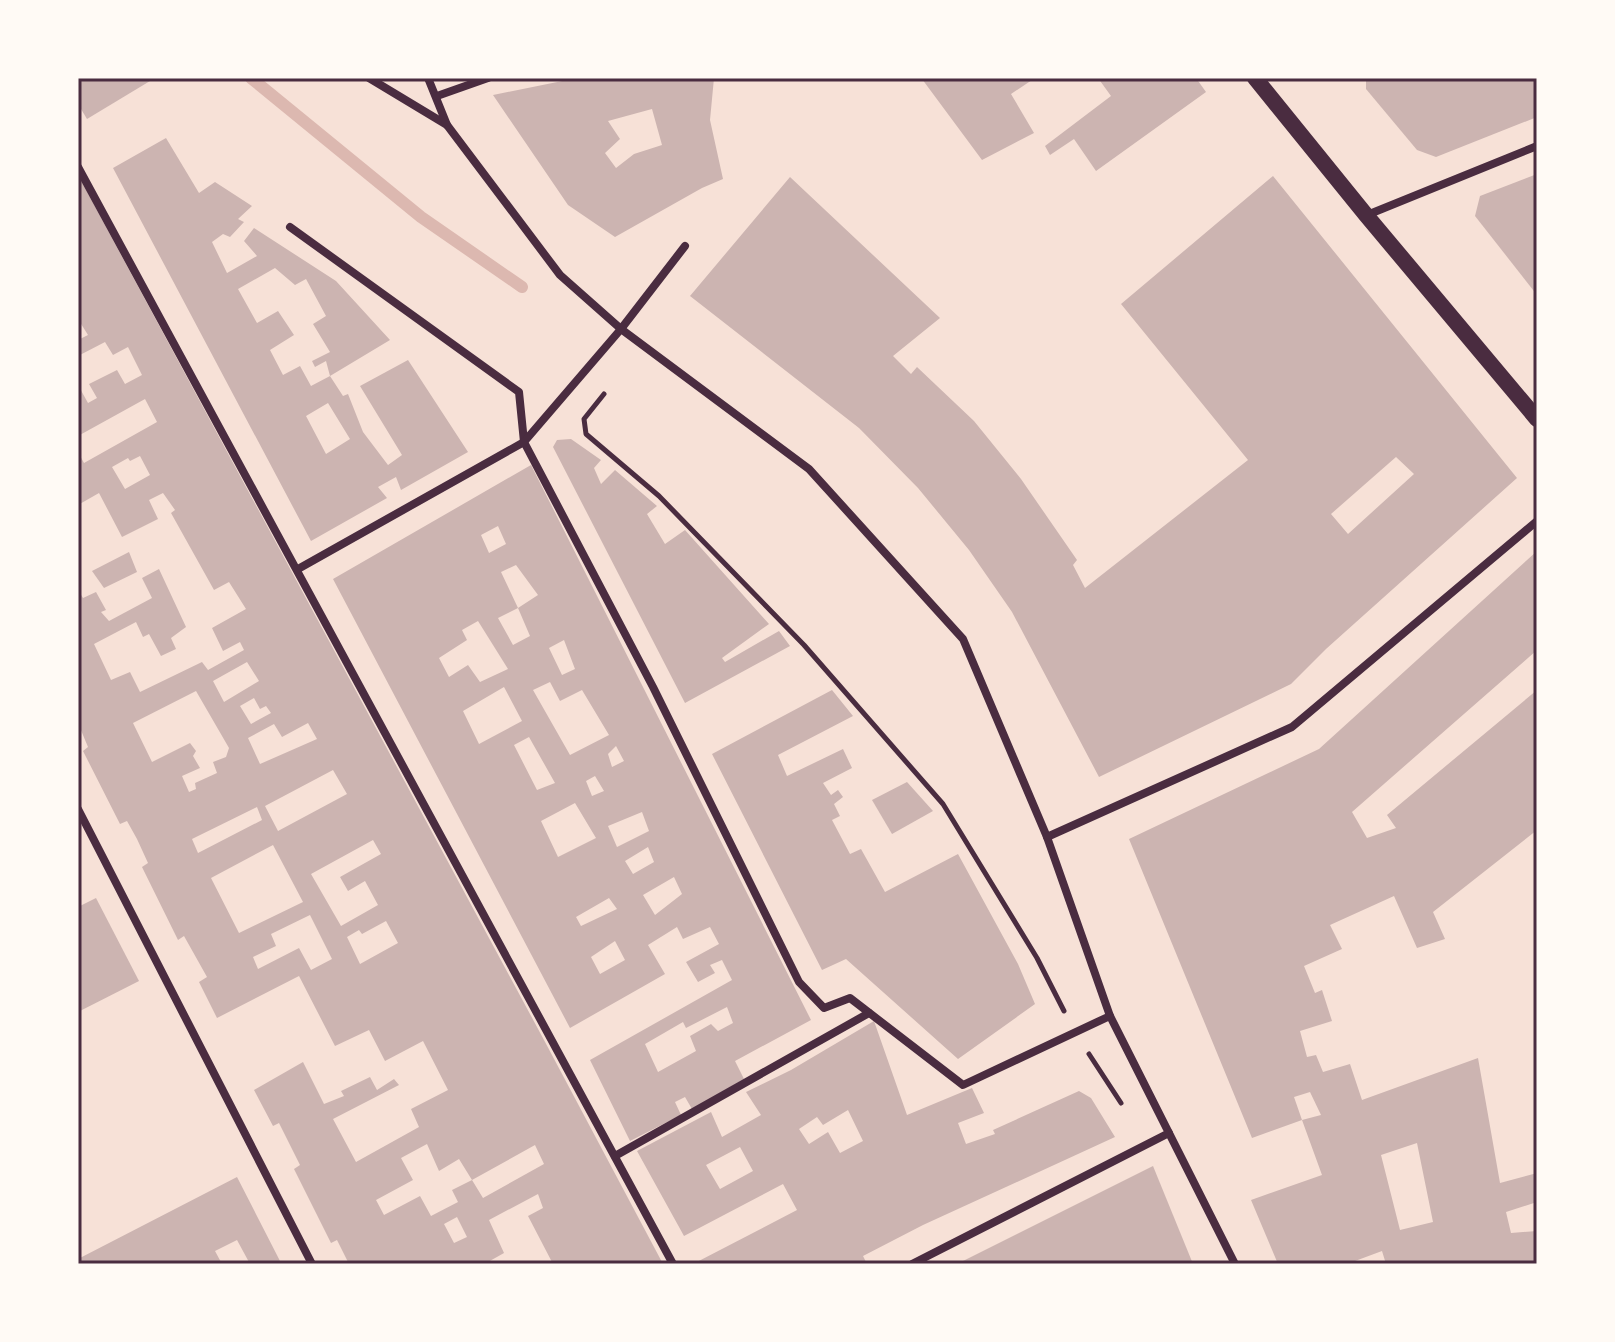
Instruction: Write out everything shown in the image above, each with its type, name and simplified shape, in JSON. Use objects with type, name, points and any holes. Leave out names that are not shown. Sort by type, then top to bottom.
[{"type":"main road","points":[[1255,78],[1537,419]]},
{"type":"street","points":[[369,78],[447,125]]},
{"type":"street","points":[[428,78],[447,125],[560,275],[621,329],[809,469],[963,639],[1047,837],[1110,1016],[1235,1264]]},
{"type":"street","points":[[437,96],[488,78]]},
{"type":"street","points":[[1366,215],[1537,146]]},
{"type":"street","points":[[78,167],[673,1264]]},
{"type":"street","points":[[290,227],[519,392],[524,442],[653,687],[799,982],[824,1008],[850,998],[963,1085],[1110,1016]]},
{"type":"street","points":[[298,569],[524,442],[621,329],[685,246]]},
{"type":"street","points":[[1047,837],[1292,727],[1537,521]]},
{"type":"street","points":[[78,809],[312,1264]]},
{"type":"street","points":[[615,1156],[869,1013]]},
{"type":"street","points":[[912,1264],[1169,1133]]},
{"type":"path","points":[[608,386],[584,419],[586,434],[659,496],[782,622],[943,804],[1037,958],[1075,1033],[1149,1144]]},
{"type":"building","points":[[78,78],[155,78],[87,119],[78,104]]},
{"type":"building","points":[[577,78],[714,78],[710,120],[723,179],[615,237],[568,205],[493,95]],"holes":[[[652,109],[662,145],[634,154],[616,168],[605,153],[620,139],[608,121]]]},
{"type":"building","points":[[924,78],[1035,78],[1011,94],[1034,133],[982,160]]},
{"type":"building","points":[[1098,78],[1196,78],[1206,92],[1096,171],[1074,139],[1050,155],[1045,146],[1111,96]]},
{"type":"building","points":[[1366,78],[1537,78],[1537,117],[1436,157],[1417,150],[1366,89]]},
{"type":"building","points":[[166,138],[199,193],[215,182],[252,206],[238,219],[244,222],[230,237],[223,234],[212,242],[227,273],[257,256],[244,241],[254,228],[336,281],[390,340],[330,376],[343,396],[348,394],[363,432],[388,465],[402,455],[360,386],[408,360],[468,452],[401,490],[396,477],[378,487],[387,498],[311,541],[113,168]],"holes":[[[275,268],[295,285],[306,279],[326,316],[313,324],[330,352],[312,361],[315,367],[326,361],[330,376],[311,386],[300,366],[283,375],[270,350],[294,335],[278,311],[257,323],[238,289]],[[328,403],[350,439],[326,454],[306,416]]]},
{"type":"building","points":[[1537,174],[1537,295],[1475,216],[1480,196]]},
{"type":"building","points":[[78,175],[663,1264],[553,1264],[528,1216],[543,1208],[538,1194],[489,1220],[504,1253],[489,1264],[349,1264],[337,1240],[331,1243],[294,1169],[300,1165],[279,1123],[273,1126],[254,1090],[303,1062],[324,1104],[344,1096],[341,1091],[370,1077],[377,1090],[394,1079],[399,1085],[333,1119],[356,1162],[419,1127],[411,1109],[448,1090],[423,1041],[385,1061],[369,1030],[335,1046],[299,976],[217,1018],[199,982],[207,977],[184,936],[178,940],[142,867],[148,863],[137,839],[127,821],[120,824],[83,751],[88,747],[78,723],[78,590],[83,598],[96,592],[106,610],[101,612],[109,621],[152,598],[142,578],[159,569],[186,627],[171,638],[176,649],[161,656],[149,634],[143,637],[136,622],[94,644],[111,680],[130,672],[140,692],[202,662],[208,670],[244,650],[240,642],[223,651],[212,628],[246,609],[229,582],[214,590],[171,513],[175,510],[163,493],[149,500],[158,519],[122,537],[99,493],[78,505],[78,452],[84,463],[157,422],[145,399],[78,436],[78,385],[88,403],[97,398],[89,384],[117,370],[125,384],[142,375],[128,347],[113,355],[105,342],[78,356],[78,340],[88,335],[78,319]],"holes":[[[140,456],[150,475],[125,489],[112,467],[128,458],[130,461]],[[247,662],[259,681],[224,702],[213,681]],[[196,691],[229,748],[226,757],[213,762],[217,773],[195,783],[196,789],[189,792],[182,776],[200,768],[193,756],[196,751],[190,743],[152,762],[133,723]],[[254,698],[260,709],[266,706],[271,713],[251,724],[240,706]],[[308,723],[317,739],[260,764],[248,738],[274,724],[282,737]],[[333,770],[347,794],[278,831],[265,806]],[[257,807],[262,820],[198,853],[192,839]],[[373,840],[381,854],[340,877],[348,891],[365,881],[378,905],[341,926],[311,874]],[[273,845],[303,902],[239,933],[211,878]],[[310,915],[332,959],[311,970],[299,948],[258,969],[253,957],[276,946],[271,934]],[[386,921],[398,943],[360,964],[347,937],[359,930],[362,934]],[[427,1144],[439,1171],[459,1159],[472,1180],[452,1190],[458,1202],[431,1216],[420,1196],[384,1215],[376,1200],[413,1180],[401,1158]],[[535,1145],[544,1164],[483,1198],[472,1180]],[[457,1217],[467,1237],[454,1243],[444,1224]]]},
{"type":"building","points":[[1273,176],[1517,478],[1291,684],[1099,777],[1012,612],[969,550],[918,488],[859,428],[690,296],[790,177],[940,318],[893,356],[911,374],[917,367],[974,421],[1021,479],[1077,560],[1073,565],[1085,588],[1248,460],[1121,304]],"holes":[[[1396,457],[1414,474],[1348,534],[1331,514]]]},
{"type":"building","points":[[571,439],[601,460],[594,468],[601,484],[615,470],[657,506],[647,514],[665,544],[685,530],[769,624],[722,658],[725,662],[779,631],[790,646],[685,703],[553,447],[557,440]]},
{"type":"building","points":[[531,465],[811,1020],[735,1061],[744,1079],[692,1109],[685,1097],[675,1102],[681,1115],[630,1141],[590,1060],[732,980],[722,960],[710,965],[715,973],[698,982],[686,962],[719,944],[710,927],[683,939],[677,927],[648,945],[665,974],[570,1028],[333,579]],"holes":[[[498,526],[506,544],[489,553],[481,535]],[[516,565],[538,595],[518,608],[501,572]],[[518,608],[530,636],[513,645],[498,618]],[[478,621],[508,669],[480,682],[468,665],[449,677],[439,658],[467,640],[462,630]],[[564,640],[575,669],[562,675],[549,648]],[[550,682],[560,701],[582,690],[609,735],[570,755],[533,690]],[[504,687],[522,721],[479,744],[463,711]],[[529,737],[555,783],[537,790],[514,745]],[[616,746],[624,761],[612,767],[608,754]],[[595,776],[604,791],[592,796],[586,781]],[[575,803],[596,838],[558,857],[541,821]],[[642,812],[649,831],[617,847],[608,826]],[[648,847],[654,862],[633,874],[625,861]],[[674,877],[682,894],[655,915],[643,895]],[[609,898],[617,909],[581,926],[576,917]],[[615,941],[625,960],[600,974],[591,957]],[[727,1007],[733,1023],[718,1031],[711,1024],[690,1036],[696,1051],[658,1072],[645,1044],[683,1022],[686,1028]]]},
{"type":"building","points":[[1537,551],[1537,650],[1352,812],[1367,838],[1396,828],[1387,815],[1537,690],[1537,830],[1433,912],[1445,939],[1417,948],[1394,896],[1330,925],[1342,949],[1304,966],[1315,993],[1322,990],[1332,1021],[1300,1031],[1307,1057],[1316,1055],[1323,1072],[1350,1064],[1362,1100],[1478,1058],[1500,1183],[1537,1173],[1537,1202],[1506,1212],[1511,1233],[1537,1231],[1537,1264],[1386,1264],[1382,1251],[1347,1264],[1278,1264],[1251,1200],[1322,1175],[1302,1120],[1252,1138],[1129,839],[1319,749]],"holes":[[[1310,1092],[1321,1115],[1302,1120],[1294,1097]],[[1417,1143],[1433,1222],[1400,1230],[1381,1155]]]},
{"type":"building","points":[[129,552],[137,572],[104,588],[92,571]]},
{"type":"building","points":[[832,690],[853,716],[778,755],[787,776],[843,749],[852,768],[823,783],[831,795],[838,790],[843,797],[834,804],[840,816],[832,820],[850,854],[861,849],[885,892],[958,854],[1018,964],[1035,1004],[958,1059],[846,959],[822,970],[712,754]]},
{"type":"building","points":[[907,782],[933,811],[892,834],[872,800]]},
{"type":"building","points":[[96,898],[139,981],[78,1012],[78,907]]},
{"type":"building","points":[[874,1021],[907,1115],[972,1088],[984,1113],[958,1123],[966,1144],[995,1134],[993,1130],[1079,1091],[1091,1098],[1115,1137],[923,1225],[863,1256],[867,1264],[693,1264],[797,1210],[783,1184],[684,1236],[637,1151],[711,1112],[722,1137],[761,1115],[746,1092],[791,1070]],"holes":[[[848,1110],[863,1141],[840,1153],[828,1132],[809,1144],[799,1129],[817,1117],[823,1125]],[[740,1147],[753,1171],[720,1189],[706,1165]]]},
{"type":"building","points":[[1153,1166],[1193,1264],[957,1264]]},
{"type":"building","points":[[237,1177],[280,1261],[250,1264],[237,1240],[215,1251],[222,1264],[78,1264],[78,1259]]},
{"type":"waterway","points":[[251,78],[421,217],[522,287]]}]
